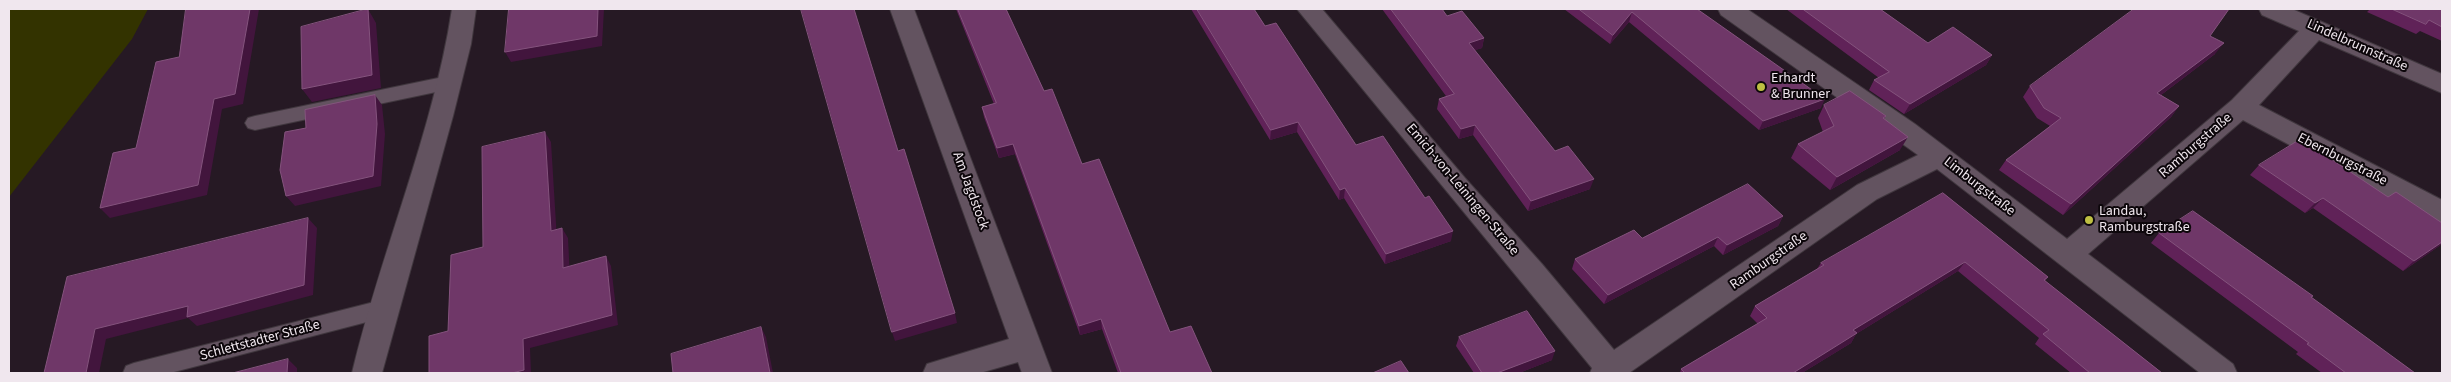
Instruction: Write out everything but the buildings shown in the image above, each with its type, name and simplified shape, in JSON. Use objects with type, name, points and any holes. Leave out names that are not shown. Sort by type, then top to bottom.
[{"type":"street","points":[[367,373],[459,44],[464,9]]},
{"type":"street","name":"Am Jagdstock","points":[[902,9],[1032,360]]},
{"type":"street","name":"Emich-von-Leiningen-Straße","points":[[1309,9],[1456,185],[1532,272],[1610,372]]},
{"type":"street","name":"Limburgstraße","points":[[1730,9],[1906,131],[2222,373]]},
{"type":"street","name":"Lindelbrunnstraße","points":[[2271,9],[2442,84]]},
{"type":"street","name":"Ramburgstraße","points":[[2067,255],[2110,221],[2241,106],[2316,28]]},
{"type":"street","name":"Ebernburgstraße","points":[[2241,106],[2442,213]]},
{"type":"street","name":"Ramburgstraße","points":[[1610,372],[1867,192],[1939,156]]},
{"type":"street","points":[[938,373],[1032,360]]},
{"type":"lane","points":[[255,123],[448,82]]},
{"type":"lane","name":"Schlettstadter Straße","points":[[134,373],[386,308]]},
{"type":"shaded area","points":[[9,9],[148,9],[132,39],[9,197]]},
{"type":"place","name":"Erhardt & Brunner","points":[[1761,87]]},
{"type":"place","name":"Landau, Ramburgstraße","points":[[2089,220]]}]
